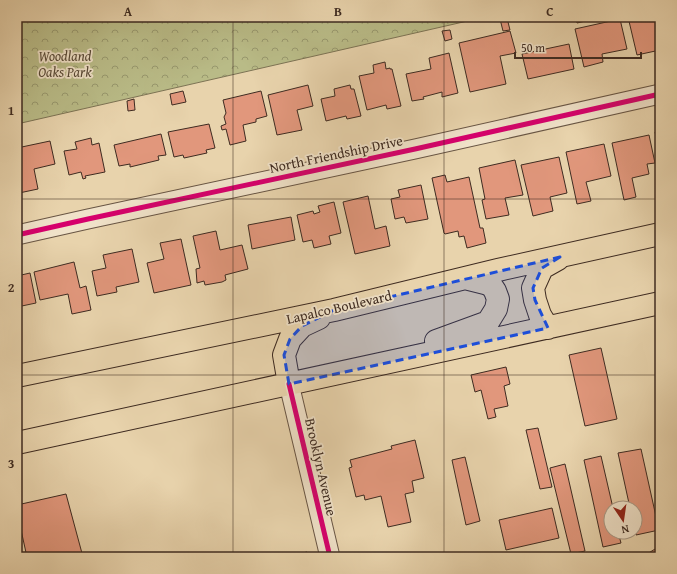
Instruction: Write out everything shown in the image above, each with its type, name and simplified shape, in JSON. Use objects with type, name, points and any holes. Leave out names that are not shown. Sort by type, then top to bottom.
[{"type":"main road","name":"Lapalco Boulevard","points":[[17,376],[334,310],[465,278],[660,234]]},
{"type":"main road","points":[[548,328],[540,315],[533,288],[542,268],[560,257]]},
{"type":"main road","points":[[358,369],[396,353],[440,340],[488,322],[496,309],[498,299],[495,291],[491,285],[465,278]]},
{"type":"main road","points":[[17,443],[660,303]]},
{"type":"main road","points":[[289,384],[284,355],[290,339],[302,326],[334,310]]},
{"type":"street","name":"North Friendship Drive","points":[[17,235],[416,149],[660,94]]},
{"type":"street","name":"Brooklyn Avenue","points":[[289,384],[330,557]]},
{"type":"highlighted area","points":[[560,257],[542,268],[533,288],[535,300],[548,328],[289,384],[284,355],[290,339],[302,326],[334,310]]},
{"type":"green space","name":"Woodland Oaks Park","points":[[17,17],[485,17],[17,124]]},
{"type":"building","points":[[576,17],[590,17],[590,20],[577,23]]},
{"type":"building","points":[[628,17],[660,17],[660,50],[637,55]]},
{"type":"building","points":[[507,18],[510,30],[503,31],[500,19]]},
{"type":"building","points":[[620,19],[627,49],[602,54],[603,62],[584,67],[575,29]]},
{"type":"building","points":[[450,30],[452,39],[445,41],[442,31]]},
{"type":"building","points":[[510,31],[516,53],[500,56],[506,84],[470,92],[459,43]]},
{"type":"building","points":[[569,44],[574,69],[528,79],[522,54]]},
{"type":"building","points":[[449,53],[458,93],[442,97],[442,92],[423,97],[424,99],[412,101],[406,74],[431,69],[429,58]]},
{"type":"building","points":[[385,62],[386,69],[392,69],[401,106],[387,109],[386,105],[367,110],[359,76],[374,73],[373,65]]},
{"type":"building","points":[[308,85],[313,106],[297,110],[302,130],[277,135],[268,95]]},
{"type":"building","points":[[350,85],[351,89],[354,89],[361,116],[347,119],[346,116],[326,121],[321,99],[335,96],[334,89]]},
{"type":"building","points":[[183,91],[186,102],[172,105],[170,94]]},
{"type":"building","points":[[261,91],[267,116],[256,119],[256,122],[243,125],[246,141],[230,145],[226,129],[222,130],[221,126],[226,124],[224,117],[226,113],[223,100]]},
{"type":"building","points":[[134,99],[135,110],[128,111],[127,101]]},
{"type":"building","points":[[209,124],[215,148],[206,150],[207,153],[184,158],[183,155],[174,157],[168,132]]},
{"type":"building","points":[[660,130],[660,155],[655,132]]},
{"type":"building","points":[[161,134],[166,155],[158,156],[159,160],[130,167],[130,164],[119,166],[114,145]]},
{"type":"building","points":[[649,135],[655,163],[647,164],[649,174],[632,178],[636,197],[624,200],[612,143]]},
{"type":"building","points":[[91,138],[92,145],[99,143],[105,172],[85,176],[86,178],[83,179],[81,172],[69,175],[64,151],[77,149],[75,142]]},
{"type":"building","points":[[50,141],[55,164],[34,169],[38,189],[19,193],[17,182],[17,148]]},
{"type":"building","points":[[604,144],[611,176],[586,182],[591,201],[577,204],[566,152]]},
{"type":"building","points":[[559,157],[567,193],[550,197],[553,211],[533,216],[521,165]]},
{"type":"building","points":[[515,160],[523,195],[505,198],[509,215],[486,219],[482,200],[485,199],[479,168]]},
{"type":"building","points":[[445,175],[447,182],[469,177],[480,228],[483,228],[486,243],[467,248],[464,236],[459,237],[458,231],[444,233],[432,178]]},
{"type":"building","points":[[421,185],[428,219],[406,223],[404,217],[395,219],[391,199],[400,197],[398,190]]},
{"type":"building","points":[[368,196],[375,229],[386,226],[390,246],[355,254],[343,202]]},
{"type":"building","points":[[334,202],[341,233],[329,236],[331,244],[314,248],[312,240],[303,242],[297,215],[313,211],[314,214],[320,212],[318,206]]},
{"type":"building","points":[[291,217],[295,240],[252,249],[248,225]]},
{"type":"building","points":[[216,231],[220,250],[242,245],[248,269],[225,275],[226,280],[222,282],[205,285],[204,281],[197,283],[196,269],[200,268],[193,236]]},
{"type":"building","points":[[181,239],[191,285],[154,293],[147,263],[164,259],[160,243]]},
{"type":"building","points":[[132,249],[139,282],[116,287],[117,292],[97,296],[92,271],[106,268],[103,255]]},
{"type":"building","points":[[74,262],[80,288],[86,286],[91,310],[72,314],[68,294],[40,300],[34,272]]},
{"type":"building","points":[[30,273],[36,303],[17,307],[17,276]]},
{"type":"building","points":[[601,348],[617,419],[585,426],[569,355]]},
{"type":"building","points":[[506,367],[510,384],[504,386],[508,406],[494,409],[496,417],[488,419],[481,390],[475,392],[471,375]]},
{"type":"building","points":[[538,428],[552,487],[540,489],[526,430]]},
{"type":"building","points":[[415,440],[424,478],[412,481],[414,492],[405,494],[411,522],[388,527],[381,496],[365,500],[364,495],[356,497],[349,468],[352,467],[350,460],[392,449],[391,446]]},
{"type":"building","points":[[641,449],[659,530],[643,533],[643,500],[628,500],[618,453]]},
{"type":"building","points":[[601,456],[611,500],[603,500],[603,540],[620,540],[621,543],[603,547],[584,460]]},
{"type":"building","points":[[465,457],[480,521],[466,525],[452,460]]},
{"type":"building","points":[[565,464],[585,551],[571,554],[550,468]]},
{"type":"building","points":[[66,494],[83,557],[27,557],[17,512],[17,505]]},
{"type":"building","points":[[552,508],[559,538],[506,550],[499,520]]},
{"type":"building","points":[[660,546],[660,557],[642,557]]},
{"type":"building","points":[[307,552],[308,557],[284,557]]},
{"type":"cycle path","points":[[17,235],[415,149],[660,94]]},
{"type":"cycle path","points":[[289,384],[330,557]]}]
